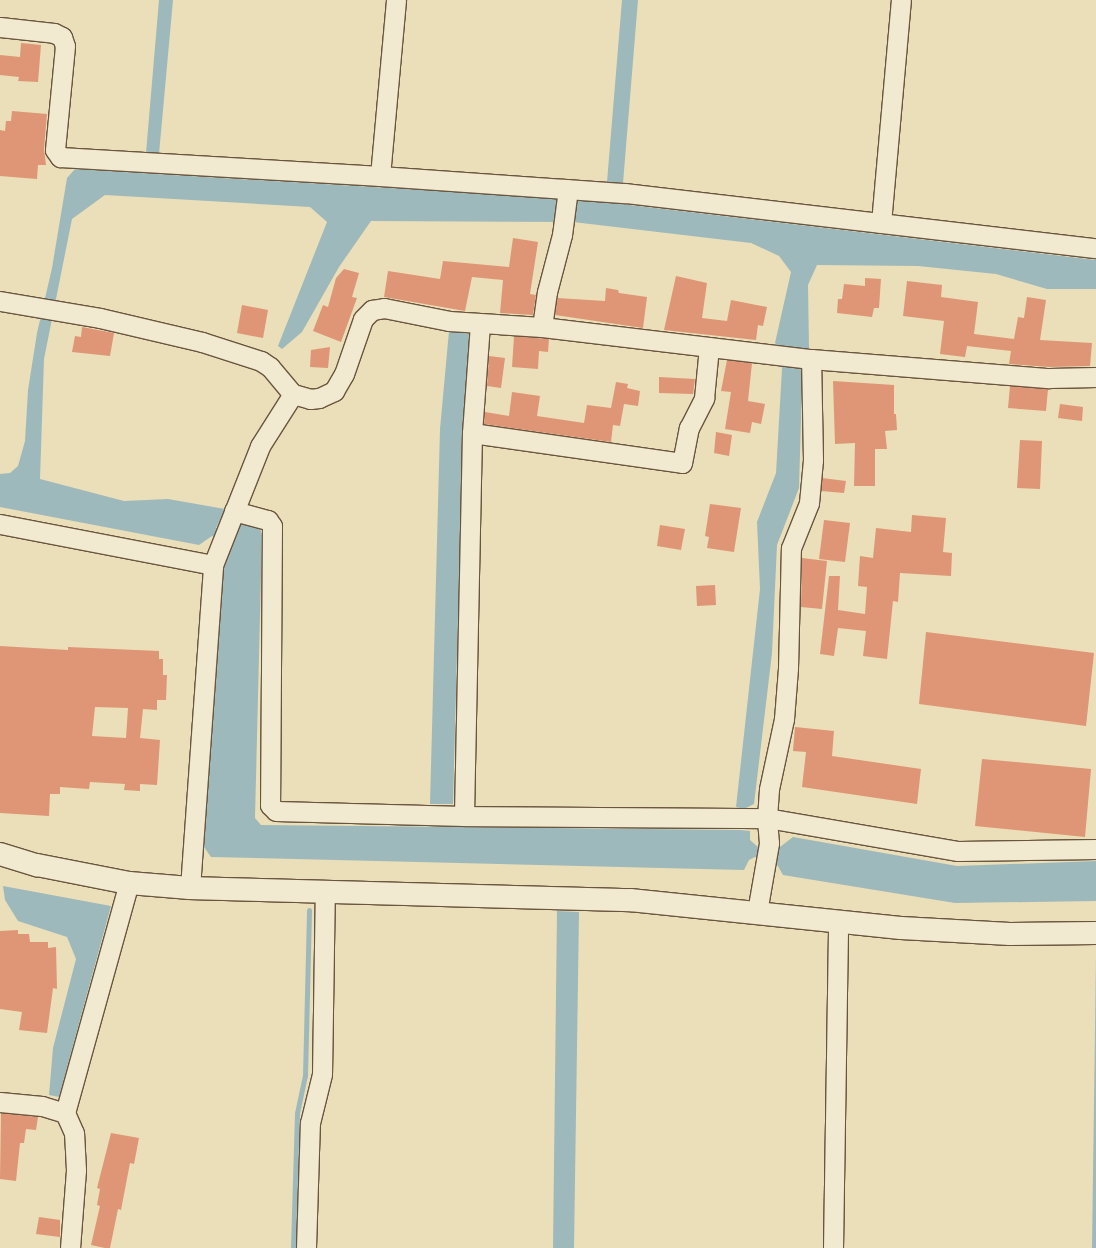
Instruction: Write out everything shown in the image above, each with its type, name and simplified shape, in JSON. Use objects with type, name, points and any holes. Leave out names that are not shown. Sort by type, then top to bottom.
[{"type":"street","points":[[380,176],[396,0]]},
{"type":"street","points":[[881,223],[901,0]]},
{"type":"street","points":[[0,27],[54,33],[62,37],[65,46],[55,150],[60,158],[380,176],[566,201],[625,193],[1096,248]]},
{"type":"street","points":[[542,327],[547,292],[562,235],[566,201]]},
{"type":"street","points":[[0,301],[48,308],[202,342],[261,361],[270,367],[293,394],[319,398],[334,391],[344,374],[363,319],[372,310],[384,308],[480,324],[542,327],[809,359],[1049,378],[1096,377]]},
{"type":"street","points":[[464,816],[472,432],[480,324]]},
{"type":"street","points":[[472,432],[682,463],[689,428],[704,398],[709,347]]},
{"type":"street","points":[[757,912],[769,843],[767,818],[769,789],[784,719],[788,668],[791,548],[809,496],[813,460],[809,359]]},
{"type":"street","points":[[190,888],[213,565],[260,446],[293,394]]},
{"type":"street","points":[[234,511],[268,520],[272,526],[270,806],[276,811],[464,816],[767,818],[958,851],[1096,849]]},
{"type":"street","points":[[0,524],[213,565]]},
{"type":"street","points":[[0,854],[37,865],[129,883],[190,888],[630,900],[757,912],[838,922],[1010,934],[1096,933]]},
{"type":"street","points":[[70,1248],[76,1170],[74,1133],[65,1113],[129,883]]},
{"type":"street","points":[[306,1248],[310,1123],[322,1074],[325,892]]},
{"type":"street","points":[[833,1248],[838,922]]},
{"type":"street","points":[[0,1102],[42,1106],[65,1113]]},
{"type":"water","points":[[159,0],[173,0],[159,154],[146,153]]},
{"type":"water","points":[[622,0],[638,0],[623,183],[607,182]]},
{"type":"water","points":[[75,169],[555,198],[561,204],[573,204],[579,199],[1096,260],[1096,289],[1047,289],[996,274],[918,266],[817,265],[808,285],[809,348],[803,352],[799,488],[777,545],[772,653],[754,804],[744,809],[736,807],[760,589],[757,522],[776,473],[783,351],[775,343],[791,272],[779,256],[751,243],[573,222],[371,221],[339,267],[302,332],[282,349],[278,346],[327,222],[310,207],[105,195],[72,219],[44,359],[40,479],[124,501],[168,499],[225,509],[216,528],[233,535],[241,522],[260,529],[262,535],[255,818],[261,825],[741,830],[750,831],[750,840],[758,847],[776,850],[793,837],[957,866],[1096,861],[1096,901],[955,903],[783,875],[774,859],[757,856],[749,860],[744,870],[211,857],[204,847],[222,571],[230,543],[212,536],[199,545],[0,507],[0,474],[10,473],[18,466],[25,441],[28,390],[37,333],[52,268],[67,178]]},
{"type":"water","points":[[449,331],[471,334],[463,432],[453,804],[430,804],[440,429]]},
{"type":"water","points":[[3,886],[111,906],[59,1097],[49,1095],[53,1048],[76,959],[67,937],[18,921],[5,900]]},
{"type":"water","points":[[557,911],[579,912],[574,1248],[553,1248]]},
{"type":"water","points":[[1096,957],[1096,1248],[1092,1248]]},
{"type":"building","points":[[21,43],[41,45],[38,82],[18,81],[19,77],[0,75],[0,55],[20,57]]},
{"type":"building","points":[[12,111],[47,114],[44,149],[46,165],[38,165],[37,179],[0,176],[0,130],[5,131],[6,121],[11,121]]},
{"type":"building","points":[[513,238],[538,242],[530,294],[536,295],[533,315],[500,313],[503,280],[472,277],[465,311],[384,297],[388,271],[440,279],[443,261],[509,267]]},
{"type":"building","points":[[344,269],[359,273],[352,297],[357,298],[341,342],[313,331],[323,305],[328,307],[336,278]]},
{"type":"building","points":[[676,276],[707,283],[702,318],[727,321],[731,300],[767,307],[763,326],[758,325],[756,340],[664,330]]},
{"type":"building","points":[[865,278],[881,279],[879,308],[874,308],[872,317],[837,313],[838,299],[842,299],[844,284],[865,286]]},
{"type":"building","points":[[907,281],[942,285],[941,297],[978,302],[974,334],[1014,339],[1018,317],[1024,318],[1027,297],[1046,300],[1040,340],[1092,343],[1090,366],[1049,367],[1009,364],[1011,351],[967,346],[965,357],[940,354],[944,321],[903,316]]},
{"type":"building","points":[[606,288],[618,290],[619,293],[647,297],[643,328],[555,315],[557,298],[605,301]]},
{"type":"building","points":[[242,305],[268,310],[263,338],[237,333]]},
{"type":"building","points":[[82,327],[114,333],[110,356],[72,352],[75,336],[81,337]]},
{"type":"building","points":[[514,336],[549,339],[548,352],[539,351],[538,369],[512,367]]},
{"type":"building","points":[[330,347],[328,368],[310,367],[311,350]]},
{"type":"building","points":[[489,356],[505,358],[501,388],[487,386]]},
{"type":"building","points":[[727,360],[752,363],[748,401],[765,404],[761,424],[752,422],[750,433],[725,429],[731,392],[721,391]]},
{"type":"building","points":[[659,377],[695,379],[693,394],[659,393]]},
{"type":"building","points":[[833,381],[894,385],[894,414],[896,414],[897,430],[885,431],[887,449],[875,449],[875,486],[854,486],[855,443],[835,444]]},
{"type":"building","points":[[616,382],[628,384],[627,388],[640,391],[638,406],[624,404],[620,426],[613,425],[611,442],[484,424],[485,412],[509,416],[512,392],[540,396],[537,416],[584,423],[587,405],[611,408]]},
{"type":"building","points":[[1010,386],[1048,389],[1046,411],[1008,408]]},
{"type":"building","points":[[1060,404],[1083,407],[1082,421],[1058,418]]},
{"type":"building","points":[[716,432],[732,435],[729,456],[714,453]]},
{"type":"building","points":[[1020,440],[1042,441],[1040,489],[1017,488]]},
{"type":"building","points":[[822,478],[846,481],[844,493],[821,491]]},
{"type":"building","points":[[710,504],[741,508],[734,552],[707,548],[709,537],[705,536]]},
{"type":"building","points":[[912,515],[946,518],[943,552],[952,553],[951,576],[900,573],[898,602],[893,601],[887,659],[863,656],[866,631],[838,628],[834,656],[820,654],[829,576],[840,576],[838,610],[865,614],[867,587],[858,586],[860,556],[873,558],[876,528],[911,532]]},
{"type":"building","points":[[824,520],[850,523],[845,562],[819,559]]},
{"type":"building","points":[[660,525],[685,529],[681,550],[657,546]]},
{"type":"building","points":[[802,558],[827,561],[822,609],[801,607]]},
{"type":"building","points":[[715,585],[716,605],[697,606],[696,586]]},
{"type":"building","points":[[926,632],[1094,653],[1086,726],[919,704]]},
{"type":"building","points":[[0,646],[68,650],[68,647],[159,651],[159,659],[163,659],[163,675],[167,675],[166,700],[157,700],[157,710],[143,709],[140,738],[160,740],[157,785],[140,784],[140,791],[124,790],[125,784],[90,782],[89,789],[60,787],[60,794],[50,794],[49,816],[0,813]],"holes":[[[95,707],[128,708],[126,738],[92,736]]]},
{"type":"building","points":[[795,727],[834,731],[832,756],[921,769],[917,804],[802,787],[806,752],[793,751]]},
{"type":"building","points":[[982,759],[1091,769],[1085,837],[975,826]]},
{"type":"building","points":[[18,930],[18,934],[29,934],[30,942],[48,942],[48,948],[56,947],[57,989],[53,988],[47,1033],[19,1030],[22,1012],[0,1009],[0,931]]},
{"type":"building","points":[[1,1113],[38,1117],[36,1130],[26,1129],[24,1143],[20,1143],[16,1181],[0,1179]]},
{"type":"building","points":[[111,1133],[139,1138],[134,1164],[130,1163],[121,1210],[118,1209],[110,1248],[105,1248],[91,1245],[100,1206],[97,1205],[100,1189],[97,1188]]},
{"type":"building","points":[[39,1217],[60,1220],[60,1237],[36,1234]]},
{"type":"waterway","points":[[293,1248],[297,1113],[305,1076],[309,910]]}]
